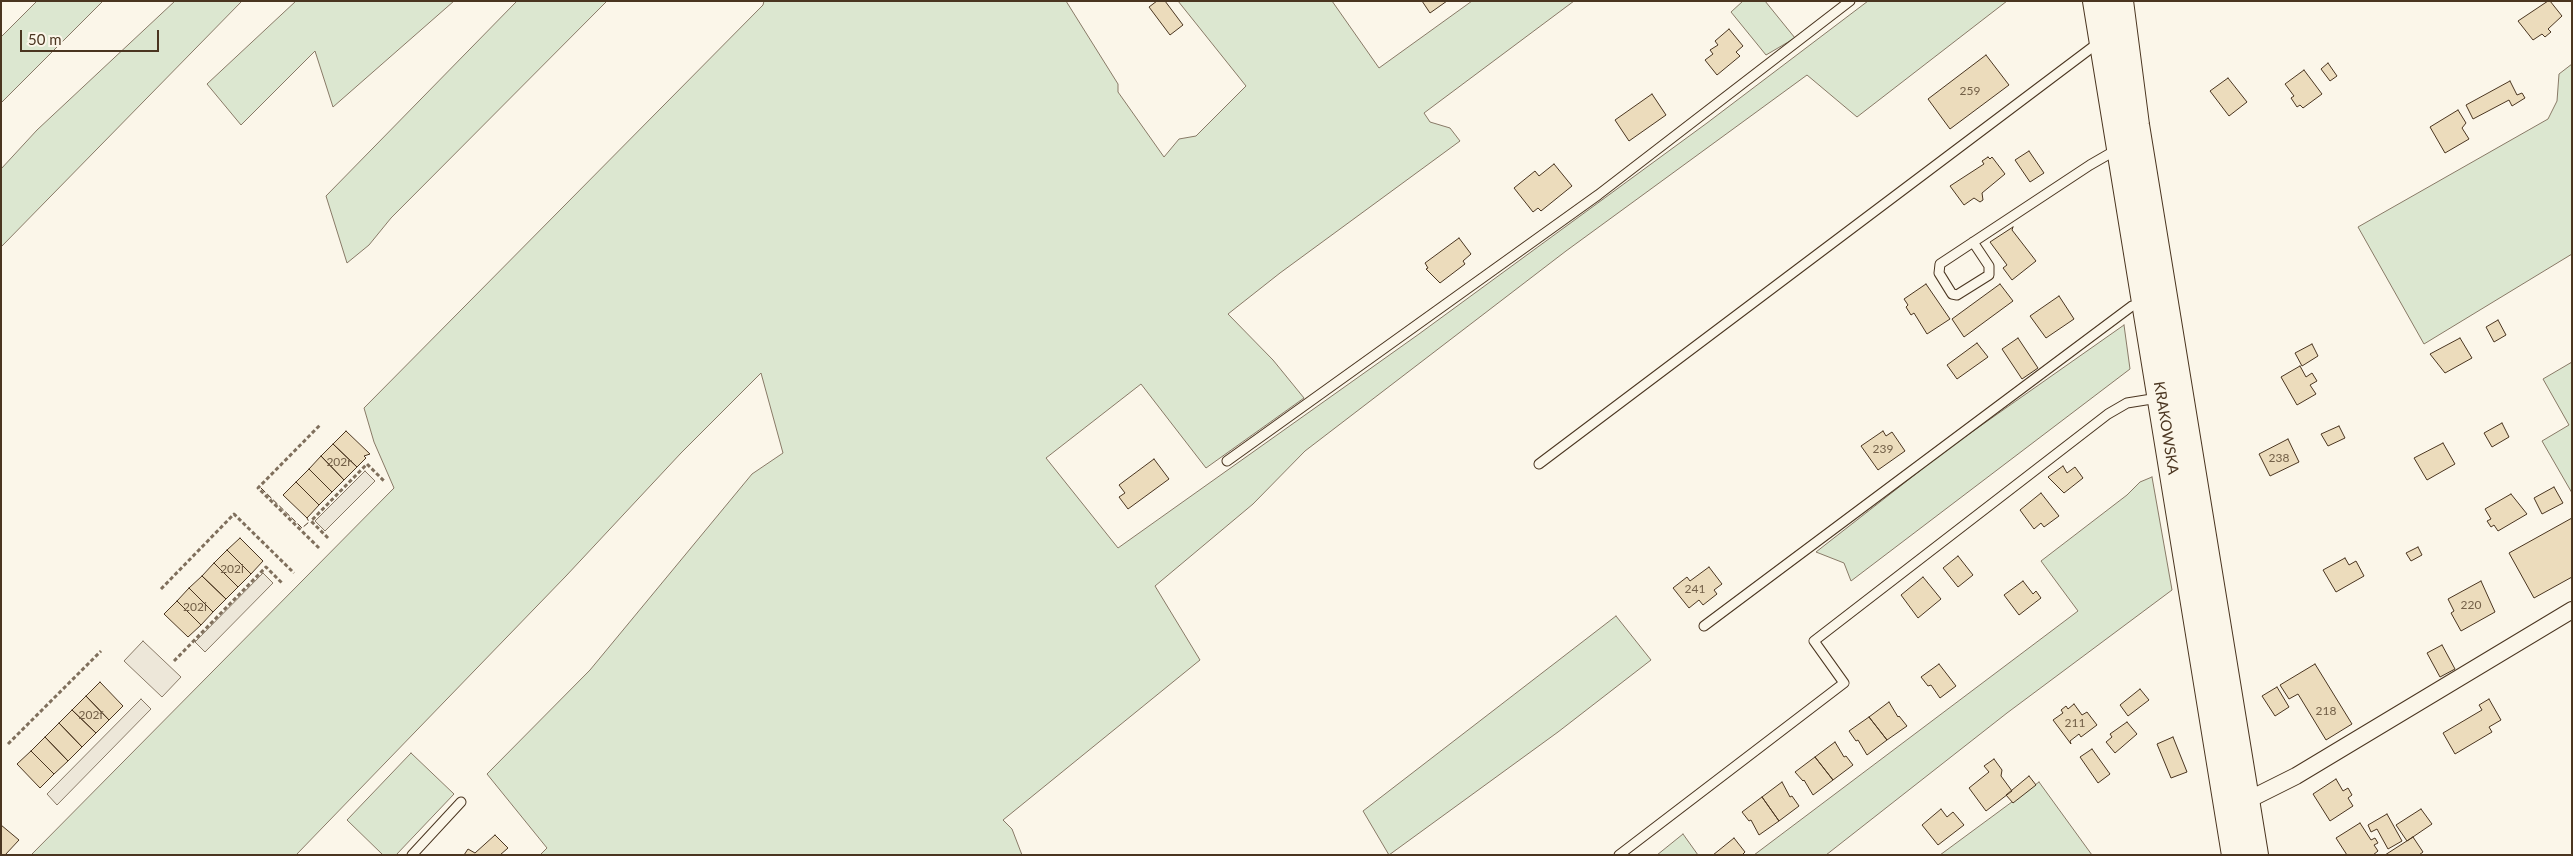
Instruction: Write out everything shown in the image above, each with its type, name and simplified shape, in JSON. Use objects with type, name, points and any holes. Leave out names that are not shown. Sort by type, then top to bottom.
[{"type":"main road","name":"KRAKOWSKA","points":[[2096,1],[2235,855]]},
{"type":"main road","name":"KRAKOWSKA","points":[[2120,1],[2136,125],[2255,855]]},
{"type":"street","points":[[2246,801],[2296,776],[2572,610]]},
{"type":"lane","points":[[1227,461],[1598,195],[1850,1]]},
{"type":"lane","points":[[1539,464],[2103,40]]},
{"type":"lane","points":[[1974,242],[1989,266],[1989,275],[1957,295],[1952,294],[1939,273],[1940,264],[1974,242],[2120,148]]},
{"type":"lane","points":[[1704,626],[2132,306],[2146,303]]},
{"type":"lane","points":[[1619,855],[1844,683],[1814,641],[2108,414],[2127,404],[2161,398]]},
{"type":"lane","points":[[412,855],[461,802]]},
{"type":"path","points":[[319,548],[258,488],[321,424]]},
{"type":"path","points":[[328,538],[311,521],[367,464],[384,481]]},
{"type":"path","points":[[161,589],[234,514],[294,573]]},
{"type":"path","points":[[174,662],[266,567],[283,584]]},
{"type":"path","points":[[8,744],[102,651]]},
{"type":"green space","points":[[37,1],[103,1],[1,103],[1,37]]},
{"type":"green space","points":[[175,1],[242,1],[1,247],[1,169],[37,130]]},
{"type":"green space","points":[[296,1],[454,1],[333,107],[315,51],[241,125],[207,84]]},
{"type":"green space","points":[[517,1],[607,1],[391,218],[369,245],[347,263],[326,196]]},
{"type":"green space","points":[[764,1],[1066,1],[1118,84],[1118,92],[1164,157],[1179,139],[1196,136],[1246,86],[1178,1],[1332,1],[1379,68],[1472,1],[1574,1],[1424,113],[1430,122],[1450,128],[1460,141],[1280,273],[1228,314],[1273,360],[1304,398],[1206,468],[1141,384],[1046,458],[1118,548],[1419,334],[1707,123],[1868,1],[2007,1],[1857,117],[1807,75],[1566,251],[1305,451],[1253,504],[1155,586],[1200,660],[1003,820],[1012,829],[1022,855],[540,855],[547,848],[487,774],[590,670],[752,474],[783,453],[761,373],[681,453],[566,576],[296,855],[31,855],[394,488],[374,442],[364,408],[763,5]]},
{"type":"green space","points":[[1743,1],[1765,1],[1795,38],[1766,55],[1731,12]]},
{"type":"green space","points":[[2572,64],[2572,254],[2424,344],[2358,227],[2548,119],[2557,101],[2559,74]]},
{"type":"green space","points":[[2124,325],[2130,369],[1851,581],[1844,563],[1816,552],[1949,448]]},
{"type":"green space","points":[[2572,362],[2572,493],[2542,441],[2569,425],[2543,379]]},
{"type":"green space","points":[[2152,477],[2172,590],[2007,713],[1826,855],[1754,855],[2078,611],[2041,561],[2127,495],[2140,482]]},
{"type":"green space","points":[[1616,616],[1651,660],[1558,732],[1389,855],[1363,811]]},
{"type":"green space","points":[[411,753],[454,794],[396,855],[383,855],[347,820]]},
{"type":"green space","points":[[2039,782],[2092,855],[1940,855]]},
{"type":"green space","points":[[1683,834],[1698,855],[1657,855]]},
{"type":"shaded area","points":[[365,471],[375,481],[325,531],[315,521]]},
{"type":"shaded area","points":[[263,573],[273,583],[205,652],[195,642]]},
{"type":"shaded area","points":[[143,641],[181,677],[162,697],[124,661]]},
{"type":"shaded area","points":[[141,699],[151,709],[57,805],[47,794]]},
{"type":"building","points":[[1157,1],[1165,1],[1183,25],[1170,35],[1149,7]]},
{"type":"building","points":[[1422,1],[1447,1],[1430,13]]},
{"type":"building","points":[[2548,1],[2562,16],[2548,29],[2551,32],[2545,37],[2542,34],[2533,40],[2518,21]]},
{"type":"building","points":[[1729,29],[1743,46],[1736,52],[1740,56],[1717,75],[1705,60],[1713,54],[1710,50],[1718,45],[1715,41]]},
{"type":"building","points":[[1986,55],[2009,85],[1950,129],[1928,99]]},
{"type":"building","points":[[2328,63],[2337,76],[2330,81],[2321,69]]},
{"type":"building","points":[[2304,70],[2322,94],[2303,108],[2300,105],[2297,107],[2291,98],[2294,96],[2285,84]]},
{"type":"building","points":[[2228,78],[2247,102],[2229,116],[2210,91]]},
{"type":"building","points":[[2510,81],[2517,95],[2522,93],[2525,98],[2512,106],[2509,100],[2473,119],[2466,105]]},
{"type":"building","points":[[1652,94],[1666,115],[1629,141],[1615,120]]},
{"type":"building","points":[[2458,110],[2466,123],[2462,128],[2469,139],[2445,153],[2430,127]]},
{"type":"building","points":[[2029,151],[2044,173],[2030,182],[2015,160]]},
{"type":"building","points":[[1988,157],[1990,159],[1992,157],[2005,174],[1982,193],[1983,200],[1980,202],[1974,198],[1964,205],[1950,186],[1984,164],[1982,161]]},
{"type":"building","points":[[1554,164],[1572,186],[1541,211],[1538,208],[1533,212],[1514,188],[1535,171],[1539,176]]},
{"type":"building","points":[[2013,227],[2012,230],[2036,261],[2012,280],[2003,268],[2007,265],[1990,242]]},
{"type":"building","points":[[1459,238],[1471,254],[1463,261],[1465,264],[1440,283],[1426,269],[1428,268],[1425,263]]},
{"type":"building","points":[[1926,284],[1950,319],[1927,334],[1914,313],[1911,315],[1904,299]]},
{"type":"building","points":[[2000,284],[2013,301],[1964,337],[1952,319]]},
{"type":"building","points":[[2059,296],[2074,319],[2046,338],[2030,316]]},
{"type":"building","points":[[2498,320],[2506,335],[2494,342],[2486,327]]},
{"type":"building","points":[[2018,338],[2038,368],[2022,379],[2002,349]]},
{"type":"building","points":[[2460,338],[2472,358],[2445,373],[2430,354]]},
{"type":"building","points":[[1977,343],[1988,357],[1957,379],[1947,365]]},
{"type":"building","points":[[2312,344],[2318,356],[2302,366],[2295,353]]},
{"type":"building","points":[[2300,366],[2306,377],[2312,373],[2317,381],[2310,385],[2316,394],[2297,405],[2281,377]]},
{"type":"building","points":[[2502,423],[2509,437],[2492,447],[2484,433]]},
{"type":"building","points":[[2339,426],[2345,438],[2328,446],[2321,434]]},
{"type":"building","points":[[346,431],[370,454],[364,456],[366,458],[357,467],[333,444]]},
{"type":"building","points":[[1883,431],[1886,436],[1892,432],[1905,451],[1878,470],[1861,446]]},
{"type":"building","points":[[2288,439],[2299,462],[2270,476],[2259,454]]},
{"type":"building","points":[[2443,443],[2455,464],[2427,480],[2414,458]]},
{"type":"building","points":[[333,444],[357,467],[344,480],[321,456]]},
{"type":"building","points":[[321,456],[344,480],[332,492],[309,469]]},
{"type":"building","points":[[1154,459],[1169,479],[1128,509],[1119,497],[1125,493],[1119,485]]},
{"type":"building","points":[[2063,466],[2067,473],[2075,467],[2083,478],[2064,493],[2048,477]]},
{"type":"building","points":[[309,469],[332,492],[319,505],[296,482]]},
{"type":"building","points":[[296,482],[319,505],[307,518],[283,495]]},
{"type":"building","points":[[2554,487],[2563,503],[2542,514],[2534,498]]},
{"type":"building","points":[[2041,493],[2059,516],[2044,527],[2041,523],[2034,529],[2020,510]]},
{"type":"building","points":[[2511,494],[2527,514],[2498,531],[2494,525],[2491,527],[2487,521],[2491,519],[2485,509]]},
{"type":"building","points":[[2572,518],[2572,577],[2534,598],[2509,553]]},
{"type":"building","points":[[240,538],[263,561],[251,574],[227,550]]},
{"type":"building","points":[[2418,547],[2422,555],[2411,561],[2406,553]]},
{"type":"building","points":[[227,550],[251,574],[238,587],[214,563]]},
{"type":"building","points":[[1958,556],[1973,575],[1958,587],[1943,568]]},
{"type":"building","points":[[2345,558],[2349,565],[2356,561],[2364,576],[2336,592],[2323,570]]},
{"type":"building","points":[[214,563],[238,587],[226,599],[202,576]]},
{"type":"building","points":[[1709,567],[1722,584],[1714,590],[1717,594],[1703,605],[1699,600],[1689,608],[1673,588],[1687,577],[1690,581]]},
{"type":"building","points":[[202,576],[226,599],[213,612],[189,588]]},
{"type":"building","points":[[1923,577],[1941,599],[1918,618],[1901,595]]},
{"type":"building","points":[[2023,581],[2033,594],[2036,591],[2041,598],[2019,615],[2004,595]]},
{"type":"building","points":[[2481,581],[2495,612],[2461,631],[2451,613],[2454,611],[2448,599]]},
{"type":"building","points":[[189,588],[213,612],[201,625],[177,601]]},
{"type":"building","points":[[177,601],[201,625],[188,637],[164,614]]},
{"type":"building","points":[[2442,645],[2455,669],[2440,677],[2427,653]]},
{"type":"building","points":[[1939,664],[1956,686],[1940,698],[1931,685],[1928,686],[1921,677]]},
{"type":"building","points":[[2315,664],[2352,724],[2326,740],[2298,694],[2289,699],[2280,685]]},
{"type":"building","points":[[100,682],[123,706],[109,720],[86,696]]},
{"type":"building","points":[[2277,687],[2289,707],[2275,716],[2262,696]]},
{"type":"building","points":[[2140,689],[2149,700],[2128,716],[2120,705]]},
{"type":"building","points":[[86,696],[109,720],[96,733],[72,710]]},
{"type":"building","points":[[2489,699],[2501,720],[2489,727],[2492,732],[2455,754],[2443,733],[2482,710],[2479,705]]},
{"type":"building","points":[[1889,702],[1898,717],[1907,726],[1887,740],[1869,717]]},
{"type":"building","points":[[2074,704],[2082,715],[2087,712],[2097,725],[2081,737],[2079,734],[2070,741],[2071,744],[2053,720],[2063,713],[2061,710],[2066,706],[2068,709]]},
{"type":"building","points":[[72,710],[96,733],[82,747],[59,723]]},
{"type":"building","points":[[1869,717],[1887,740],[1867,755],[1858,740],[1856,741],[1849,731]]},
{"type":"building","points":[[2127,722],[2137,734],[2115,753],[2106,742],[2112,737],[2110,734]]},
{"type":"building","points":[[59,723],[82,747],[68,761],[45,737]]},
{"type":"building","points":[[45,737],[68,761],[54,774],[31,751]]},
{"type":"building","points":[[2173,737],[2187,772],[2171,778],[2157,744]]},
{"type":"building","points":[[1835,742],[1844,757],[1846,756],[1853,765],[1833,780],[1815,757]]},
{"type":"building","points":[[2092,749],[2110,774],[2098,783],[2080,757]]},
{"type":"building","points":[[31,751],[54,774],[40,788],[17,764]]},
{"type":"building","points":[[1815,757],[1833,780],[1813,795],[1804,780],[1795,772]]},
{"type":"building","points":[[1994,759],[2002,770],[2001,776],[2012,791],[1986,811],[1969,788],[1989,772],[1984,766]]},
{"type":"building","points":[[2029,776],[2036,785],[2013,803],[2006,795]]},
{"type":"building","points":[[2336,779],[2343,791],[2348,788],[2352,795],[2348,798],[2353,806],[2330,821],[2313,794]]},
{"type":"building","points":[[1782,782],[1790,797],[1792,796],[1799,806],[1779,821],[1762,797]]},
{"type":"building","points":[[1762,797],[1779,821],[1759,835],[1751,820],[1749,821],[1742,812]]},
{"type":"building","points":[[1941,809],[1947,817],[1953,812],[1964,825],[1938,845],[1922,825]]},
{"type":"building","points":[[2421,809],[2432,824],[2407,841],[2396,825]]},
{"type":"building","points":[[2387,814],[2402,841],[2388,849],[2377,829],[2371,832],[2368,825]]},
{"type":"building","points":[[2360,823],[2371,840],[2375,838],[2378,843],[2374,845],[2378,851],[2373,855],[2347,855],[2336,838]]},
{"type":"building","points":[[1,825],[19,840],[5,855],[1,855]]},
{"type":"building","points":[[495,835],[508,848],[500,855],[464,855],[468,849],[475,853]]},
{"type":"building","points":[[2413,837],[2423,852],[2419,855],[2385,855]]},
{"type":"building","points":[[1734,838],[1745,852],[1742,855],[1713,855]]},
{"type":"fence","points":[[261,488],[302,528],[309,522],[307,518]]}]
